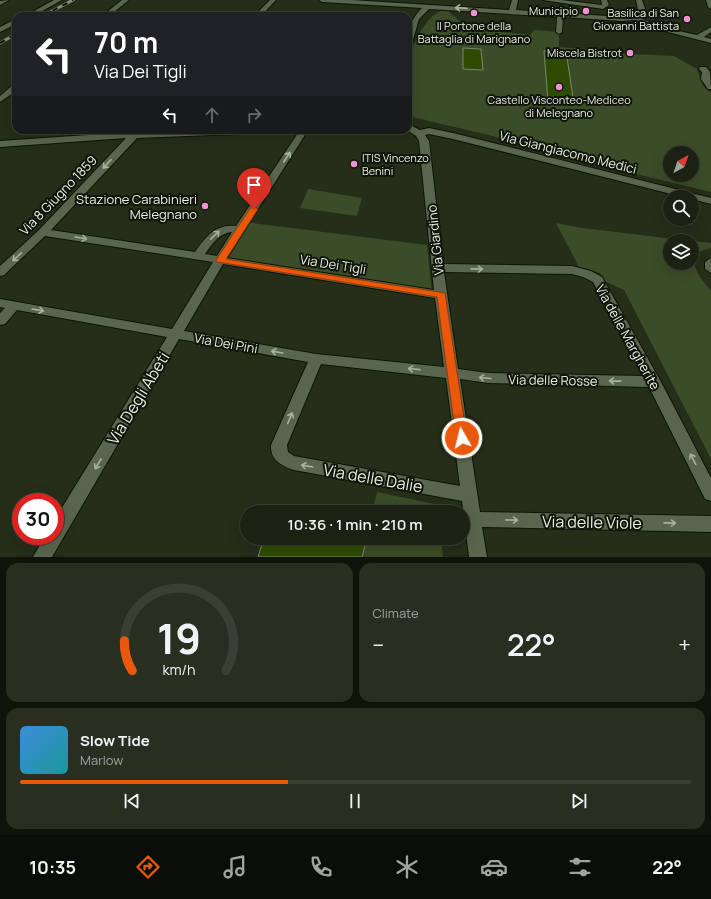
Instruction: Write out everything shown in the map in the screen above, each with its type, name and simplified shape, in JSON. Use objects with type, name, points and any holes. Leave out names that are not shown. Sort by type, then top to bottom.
[{"type":"street","points":[[0,3],[6,0]]},
{"type":"street","points":[[36,12],[59,0]]},
{"type":"street","points":[[110,12],[126,0]]},
{"type":"street","points":[[261,12],[273,0]]},
{"type":"street","points":[[322,0],[477,9],[560,16],[636,18],[658,28],[711,41]]},
{"type":"street","points":[[423,0],[428,7]]},
{"type":"street","points":[[477,9],[478,0]]},
{"type":"street","points":[[512,12],[515,0]]},
{"type":"street","points":[[546,0],[604,3]]},
{"type":"street","points":[[636,18],[644,12],[639,0]]},
{"type":"street","points":[[709,0],[711,7]]},
{"type":"street","points":[[412,30],[416,18],[428,7]]},
{"type":"street","points":[[559,32],[560,16]]},
{"type":"street","points":[[0,30],[12,23]]},
{"type":"street","points":[[698,38],[711,29]]},
{"type":"street","points":[[703,69],[706,72],[705,79],[711,87]]},
{"type":"street","points":[[0,100],[12,90]]},
{"type":"street","points":[[412,129],[421,135]]},
{"type":"street","name":"Via Giangiacomo Medici","points":[[421,135],[430,132],[453,136],[711,201]]},
{"type":"street","points":[[0,144],[125,134]]},
{"type":"street","name":"Via 8 Giugno 1859","points":[[0,272],[43,232],[136,134]]},
{"type":"street","name":"Via Degli Abeti","points":[[64,521],[220,260],[301,134]]},
{"type":"street","name":"Via Giardino","points":[[421,135],[441,295],[478,557]]},
{"type":"street","points":[[43,232],[197,257],[216,233],[226,228],[240,230]]},
{"type":"street","name":"Via Dei Tigli","points":[[197,257],[441,295]]},
{"type":"street","points":[[711,262],[711,269]]},
{"type":"street","name":"Via delle Margherite","points":[[438,268],[572,270],[592,277],[602,286],[654,382],[711,494]]},
{"type":"street","name":"Via Dei Pini","points":[[0,303],[316,359],[453,374]]},
{"type":"street","points":[[0,321],[14,306]]},
{"type":"street","name":"Via delle Dalie","points":[[316,359],[279,445],[280,455],[284,459],[294,464],[470,495]]},
{"type":"street","name":"Via delle Rosse","points":[[453,374],[488,378],[654,382]]},
{"type":"street","name":"Via delle Viole","points":[[473,519],[711,524]]},
{"type":"street","name":"Via Degli Abeti","points":[[42,557],[49,545]]},
{"type":"green space","points":[[446,9],[472,32],[495,31],[530,35],[534,30],[559,32],[559,47],[587,49],[588,52],[674,56],[697,69],[703,86],[711,93],[711,192],[670,182],[699,182],[699,146],[663,146],[663,180],[537,150],[517,142],[412,117],[412,50],[426,23],[439,12]]},
{"type":"green space","points":[[308,189],[362,198],[357,216],[300,208]]},
{"type":"green space","points":[[245,222],[427,245],[432,294],[220,260]]},
{"type":"green space","points":[[556,223],[582,228],[663,238],[663,270],[697,270],[711,291],[711,459],[624,290],[604,281],[600,273],[579,267]]},
{"type":"green space","points":[[699,242],[711,243],[711,248],[699,253]]},
{"type":"green space","points":[[377,492],[439,505],[374,505]]},
{"type":"green space","points":[[365,545],[442,545],[443,557],[362,557]]},
{"type":"building","points":[[463,48],[481,49],[483,70],[463,69]]},
{"type":"building","points":[[544,51],[566,51],[574,104],[548,101]]},
{"type":"building","points":[[262,545],[365,545],[362,557],[258,557]]},
{"type":"railway","points":[[50,12],[73,0]]},
{"type":"railway","points":[[0,43],[12,36]]},
{"type":"place","name":"Municipio","points":[[586,11]]},
{"type":"place","name":"Il Portone della Battaglia di Marignano","points":[[474,13]]},
{"type":"place","name":"Basilica di San Giovanni Battista","points":[[687,19]]},
{"type":"place","name":"Miscela Bistrot","points":[[630,53]]},
{"type":"place","name":"Castello Visconteo-Mediceo di Melegnano","points":[[559,87]]},
{"type":"place","name":"ITIS Vincenzo Benini","points":[[354,164]]},
{"type":"place","name":"Stazione Carabinieri Melegnano","points":[[205,206]]},
{"type":"route","points":[[254,209],[220,260],[441,295],[462,438]]}]
